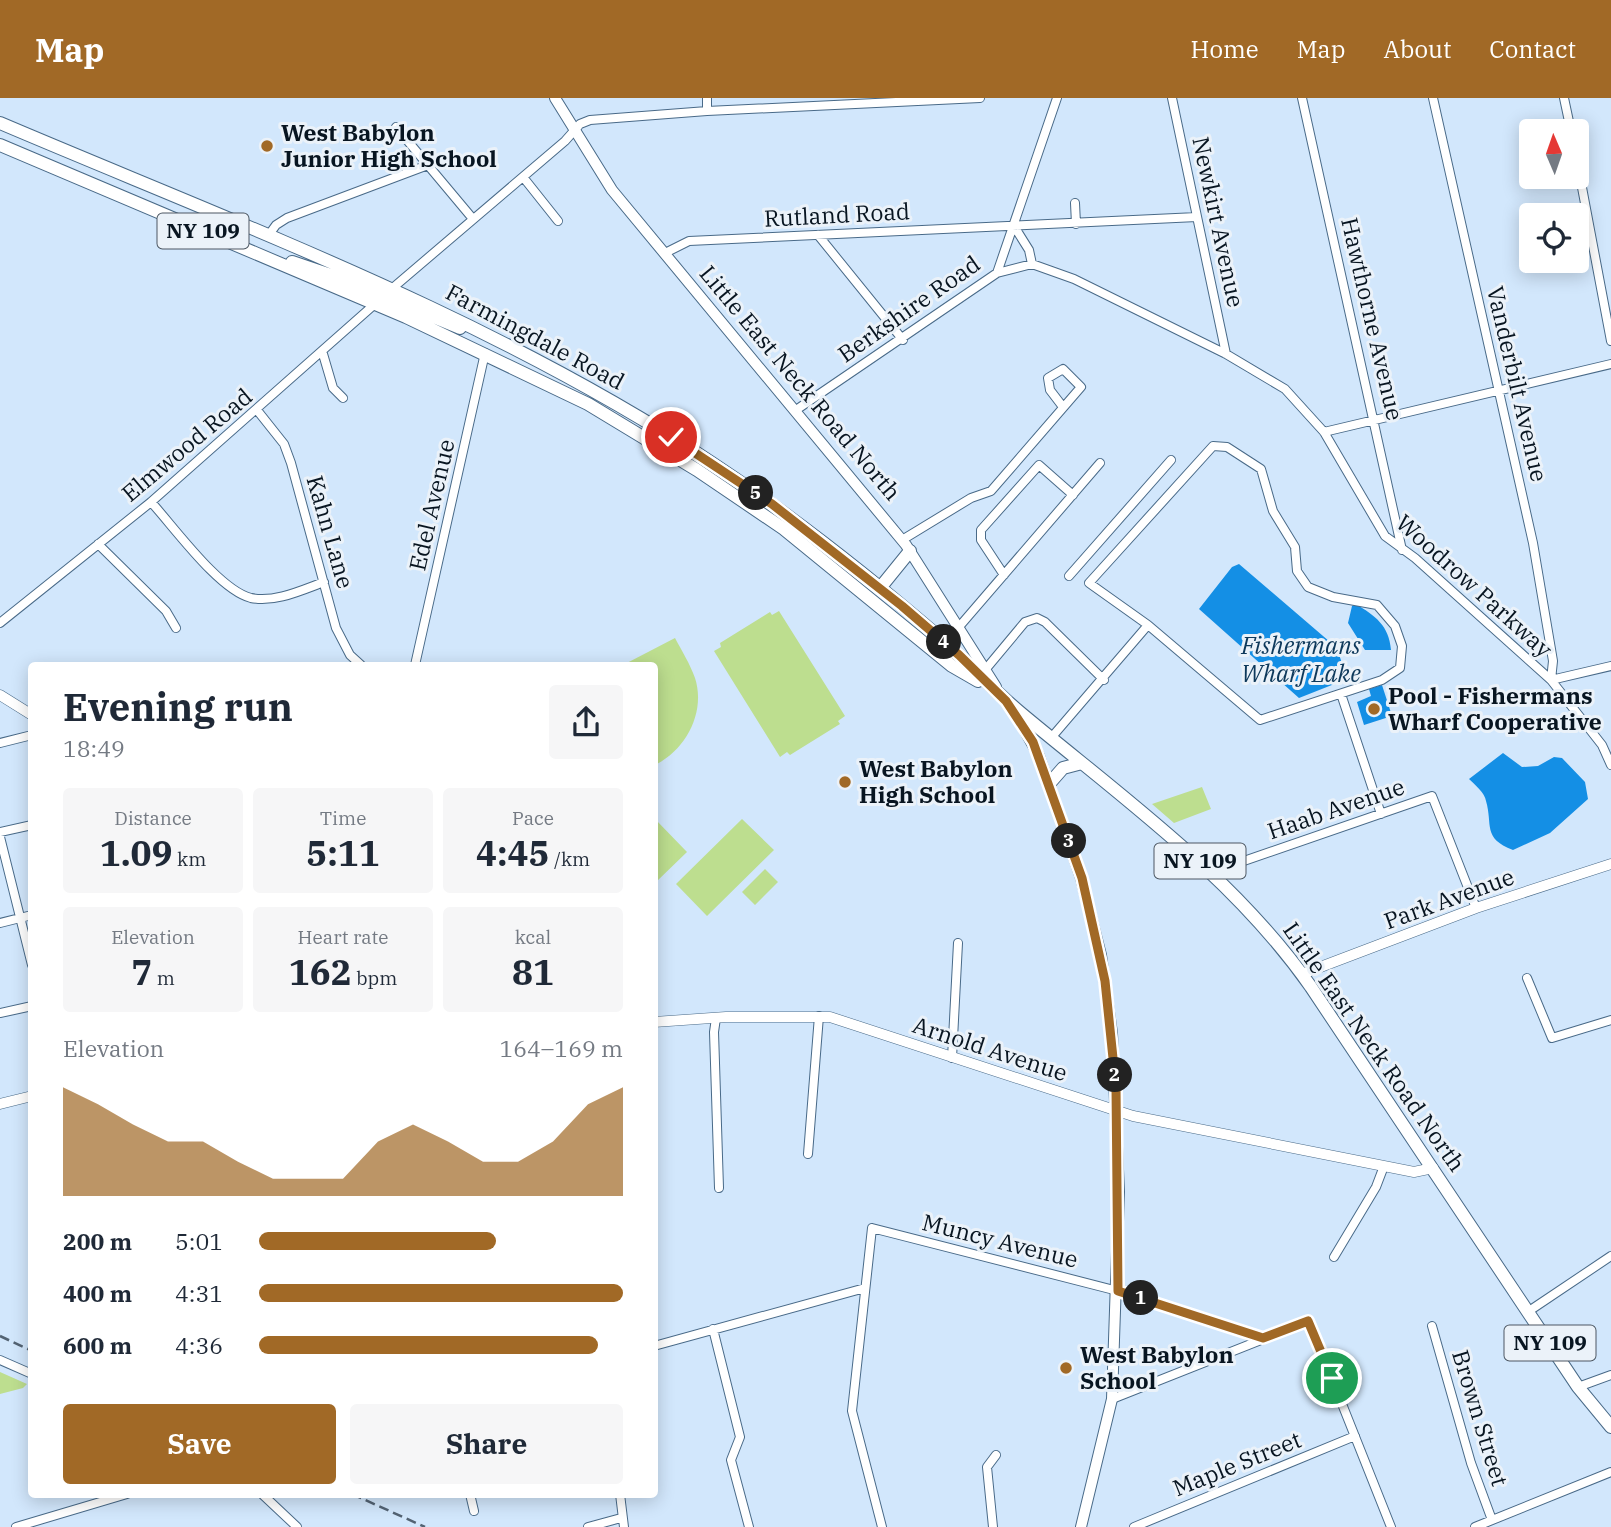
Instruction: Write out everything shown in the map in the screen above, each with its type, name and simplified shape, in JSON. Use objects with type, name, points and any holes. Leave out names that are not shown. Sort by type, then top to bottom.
[{"type":"main road","name":"Little East Neck Road North","points":[[555,98],[612,190],[906,546],[1033,742],[1049,784],[1082,878],[1097,938],[1111,1019],[1117,1111],[1118,1291],[1112,1399],[1081,1527]]},
{"type":"main road","name":"Farmingdale Road","points":[[0,123],[268,236],[485,353],[587,404],[709,477],[830,564],[952,666],[990,688]]},
{"type":"main road","name":"NY 109","points":[[0,145],[264,257],[312,268],[384,297]]},
{"type":"main road","points":[[30,158],[62,163],[74,155]]},
{"type":"main road","points":[[67,173],[77,165],[110,170]]},
{"type":"main road","name":"Farmingdale Road","points":[[384,297],[494,337],[607,398],[699,455],[772,504],[880,588],[959,655],[1006,701]]},
{"type":"main road","points":[[880,588],[906,546]]},
{"type":"main road","name":"NY 109","points":[[1006,701],[1051,738]]},
{"type":"main road","name":"Little East Neck Road North","points":[[1051,738],[1212,872],[1263,925],[1302,974],[1529,1311],[1577,1387],[1611,1427]]},
{"type":"main road","points":[[1049,784],[1063,768],[1082,763]]},
{"type":"street","points":[[706,98],[707,111]]},
{"type":"street","name":"Elmwood Road","points":[[0,623],[151,502],[323,354],[473,219],[575,131],[594,118],[980,98]]},
{"type":"street","name":"Berkshire Road","points":[[796,410],[903,340],[997,273],[1057,98]]},
{"type":"street","name":"Newkirt Avenue","points":[[1172,98],[1226,354]]},
{"type":"street","name":"Hawthorne Avenue","points":[[1302,98],[1402,550]]},
{"type":"street","name":"Vanderbilt Avenue","points":[[1433,98],[1533,543],[1553,661],[1551,680]]},
{"type":"street","points":[[1564,98],[1568,119]]},
{"type":"street","points":[[396,127],[473,219]]},
{"type":"street","points":[[268,236],[276,225],[287,218],[428,165]]},
{"type":"street","points":[[523,177],[558,221]]},
{"type":"street","points":[[1582,189],[1611,341]]},
{"type":"street","points":[[1075,203],[1076,225]]},
{"type":"street","name":"Rutland Road","points":[[665,253],[689,241],[1076,225],[1197,217]]},
{"type":"street","points":[[997,273],[1032,264],[1029,250],[1014,226]]},
{"type":"street","points":[[818,235],[903,340]]},
{"type":"street","name":"Woodrow Parkway","points":[[1032,264],[1074,279],[1226,354],[1285,389],[1324,432],[1385,536],[1415,558],[1551,680],[1602,744],[1611,765]]},
{"type":"street","name":"Edel Avenue","points":[[416,662],[485,353]]},
{"type":"street","points":[[323,354],[333,388],[343,398]]},
{"type":"street","points":[[1324,432],[1611,363]]},
{"type":"street","points":[[906,546],[971,498],[991,491],[1081,387],[1063,369],[1048,378],[1050,390],[1063,407]]},
{"type":"street","name":"Kahn Lane","points":[[257,410],[284,444],[343,642],[359,662]]},
{"type":"street","points":[[1213,446],[1227,447],[1261,468],[1273,511],[1295,547],[1297,571],[1308,587],[1333,597],[1377,605],[1395,626],[1402,646],[1400,668],[1382,680],[1260,720],[1148,625],[1089,583],[1213,446]]},
{"type":"street","points":[[1069,576],[1171,460]]},
{"type":"street","points":[[958,628],[1100,463]]},
{"type":"street","points":[[1004,575],[981,540],[981,530],[1039,465],[1073,495]]},
{"type":"street","points":[[151,502],[226,584],[241,594],[270,598],[324,583]]},
{"type":"street","points":[[98,544],[166,611],[176,628]]},
{"type":"street","points":[[985,670],[1026,622],[1037,618],[1045,622],[1104,680]]},
{"type":"street","points":[[1051,738],[1104,680],[1148,625]]},
{"type":"street","points":[[1551,680],[1611,666]]},
{"type":"street","points":[[1341,694],[1381,814]]},
{"type":"street","points":[[0,695],[28,712]]},
{"type":"street","points":[[0,743],[28,736]]},
{"type":"street","name":"Haab Avenue","points":[[1212,872],[1432,796],[1476,908]]},
{"type":"street","points":[[28,826],[0,835],[28,949]]},
{"type":"street","name":"Park Avenue","points":[[1302,974],[1476,908],[1611,864]]},
{"type":"street","points":[[0,923],[28,916]]},
{"type":"street","points":[[952,1058],[958,943]]},
{"type":"street","points":[[1527,978],[1552,1038],[1611,1020]]},
{"type":"street","points":[[0,1013],[28,1007]]},
{"type":"street","points":[[808,1154],[819,1016]]},
{"type":"street","name":"Arnold Avenue","points":[[658,1022],[819,1016],[840,1019],[1117,1111],[1418,1173],[1433,1168]]},
{"type":"street","points":[[716,1018],[714,1032],[719,1188]]},
{"type":"street","points":[[0,1104],[28,1097]]},
{"type":"street","points":[[1334,1257],[1376,1187],[1384,1166]]},
{"type":"street","name":"Muncy Avenue","points":[[865,1288],[872,1228],[1118,1291],[1263,1338]]},
{"type":"street","points":[[1529,1311],[1611,1256]]},
{"type":"street","points":[[658,1345],[865,1288],[852,1411],[882,1527]]},
{"type":"street","points":[[1112,1399],[1308,1321],[1391,1527]]},
{"type":"street","name":"Brown Street","points":[[1432,1326],[1472,1463],[1492,1520]]},
{"type":"street","points":[[713,1329],[740,1437],[731,1460],[749,1527]]},
{"type":"street","points":[[0,1360],[28,1372]]},
{"type":"street","points":[[1577,1387],[1611,1375]]},
{"type":"street","name":"Maple Street","points":[[1134,1527],[1355,1436]]},
{"type":"street","points":[[993,1527],[987,1466],[996,1455]]},
{"type":"street","points":[[1475,1527],[1611,1472]]},
{"type":"street","points":[[16,1527],[114,1498]]},
{"type":"street","points":[[266,1498],[297,1527]]},
{"type":"street","points":[[471,1498],[474,1511]]},
{"type":"street","points":[[588,1527],[622,1523],[620,1498]]},
{"type":"green space","points":[[779,611],[845,716],[838,721],[840,724],[790,755],[787,752],[780,757],[714,651],[721,647],[720,643],[770,612],[772,615]]},
{"type":"green space","points":[[675,638],[695,678],[698,704],[691,729],[676,750],[658,763],[658,662],[629,662]]},
{"type":"green space","points":[[1202,787],[1211,809],[1174,823],[1152,804]]},
{"type":"green space","points":[[742,819],[774,850],[707,916],[676,884]]},
{"type":"green space","points":[[658,822],[687,852],[658,880]]},
{"type":"green space","points":[[765,869],[778,882],[755,905],[742,892]]},
{"type":"green space","points":[[0,1372],[27,1384],[23,1388],[0,1394]]},
{"type":"water","name":"Fishermans Wharf Lake","points":[[1239,564],[1337,648],[1346,676],[1342,681],[1299,698],[1199,609],[1232,567]]},
{"type":"water","points":[[1356,604],[1380,622],[1390,641],[1391,650],[1365,650],[1348,623],[1352,606]]},
{"type":"water","name":"Pool - Fishermans Wharf Cooperative","points":[[1382,685],[1392,716],[1364,725],[1357,702],[1371,696],[1369,689]]},
{"type":"water","points":[[1503,753],[1522,767],[1538,766],[1554,757],[1562,758],[1585,782],[1588,799],[1550,833],[1513,850],[1493,836],[1485,798],[1469,779]]},
{"type":"railway","points":[[0,1336],[28,1349]]},
{"type":"railway","points":[[361,1498],[425,1527]]},
{"type":"place","name":"West Babylon Junior High School","points":[[267,146]]},
{"type":"place","name":"Pool - Fishermans Wharf Cooperative","points":[[1374,709]]},
{"type":"place","name":"West Babylon High School","points":[[845,782]]},
{"type":"place","name":"West Babylon School","points":[[1066,1368]]},
{"type":"route","points":[[671,437],[772,504],[902,606],[959,655],[1006,701],[1033,742],[1082,878],[1097,938],[1111,1019],[1119,1192],[1118,1291],[1263,1338],[1308,1321],[1332,1378]]}]
